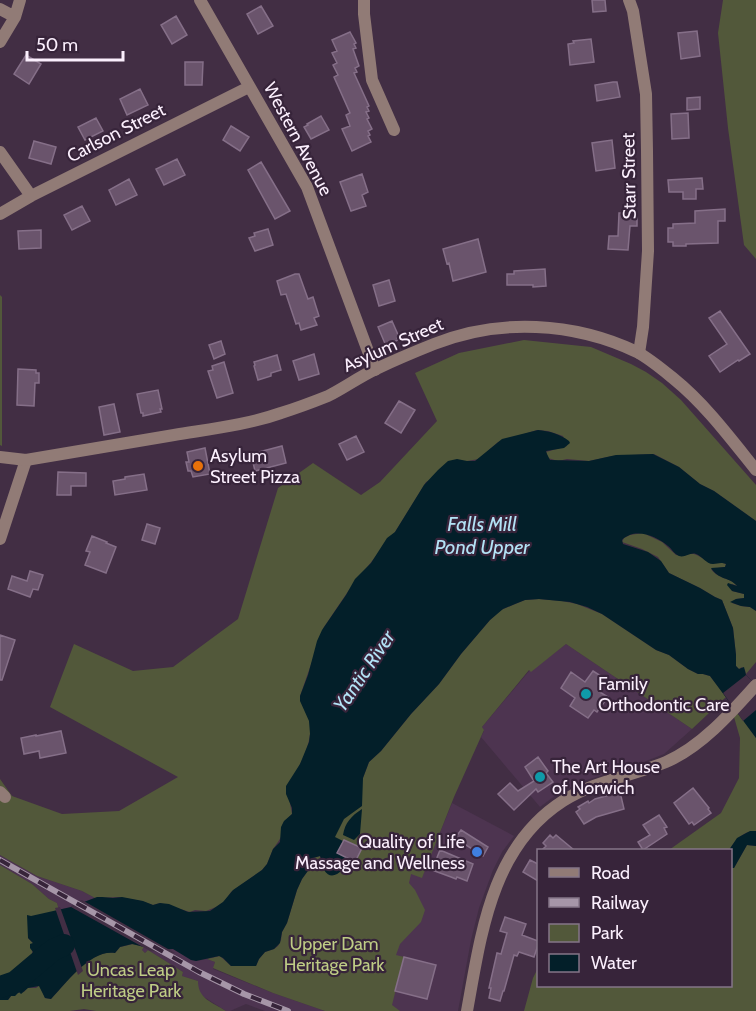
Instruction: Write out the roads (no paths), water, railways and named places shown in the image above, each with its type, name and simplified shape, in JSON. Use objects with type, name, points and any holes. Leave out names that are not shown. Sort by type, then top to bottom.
[{"type":"street","points":[[0,42],[15,17],[20,0]]},
{"type":"street","name":"Western Avenue","points":[[200,0],[307,187],[375,370]]},
{"type":"street","points":[[364,0],[372,80],[394,130]]},
{"type":"street","name":"Starr Street","points":[[628,0],[633,11],[646,94],[648,251],[639,353]]},
{"type":"street","points":[[0,9],[15,17]]},
{"type":"street","name":"Carlson Street","points":[[0,214],[31,196],[249,87]]},
{"type":"street","points":[[0,152],[31,196]]},
{"type":"street","name":"Asylum Street","points":[[0,457],[26,460],[232,425],[278,414],[328,396],[375,370],[460,335],[506,327],[535,327],[596,336],[639,353],[691,395],[716,421],[756,470]]},
{"type":"street","points":[[0,539],[26,460]]},
{"type":"street","points":[[467,1011],[476,956],[490,902],[503,871],[530,831],[552,809],[574,794],[666,762],[679,755],[723,721],[756,685]]},
{"type":"water","name":"Falls Mill Pond Upper","points":[[538,430],[558,435],[570,443],[564,448],[546,451],[550,460],[589,461],[616,455],[653,454],[679,467],[700,484],[714,491],[756,521],[756,611],[750,607],[730,602],[744,598],[744,594],[732,591],[728,583],[737,586],[717,575],[711,568],[725,567],[726,564],[711,564],[694,554],[679,556],[663,542],[645,534],[633,534],[622,540],[623,544],[648,552],[661,561],[669,573],[722,600],[733,628],[736,666],[739,669],[744,667],[746,675],[756,685],[756,738],[710,676],[688,669],[669,655],[656,650],[602,614],[587,607],[570,602],[525,600],[503,609],[490,620],[439,684],[369,762],[363,778],[362,806],[344,819],[335,837],[343,841],[337,853],[350,860],[338,873],[331,875],[324,870],[320,856],[313,858],[297,890],[280,943],[274,949],[265,952],[256,966],[231,966],[219,956],[196,961],[173,949],[157,950],[132,944],[120,947],[115,953],[97,956],[88,962],[51,999],[45,998],[39,986],[28,988],[21,994],[19,992],[8,1000],[0,1000],[0,985],[4,983],[5,978],[13,973],[18,974],[22,968],[27,966],[33,952],[30,944],[33,943],[28,938],[27,915],[71,907],[97,897],[122,897],[153,905],[169,904],[188,912],[210,911],[223,902],[233,890],[262,870],[273,849],[280,842],[281,827],[284,821],[292,814],[286,786],[300,764],[310,734],[309,721],[300,696],[322,630],[355,579],[371,563],[387,538],[395,532],[424,485],[438,470],[448,461],[457,459],[475,461],[502,439]]},
{"type":"water","points":[[362,809],[360,834],[354,840],[343,835],[349,820]]},
{"type":"water","points":[[750,831],[756,831],[756,846],[747,845],[732,868],[732,849],[730,849],[737,838]]},
{"type":"waterway","name":"Yantic River","points":[[0,987],[15,982],[53,950],[64,945]]},
{"type":"railway","points":[[0,860],[199,972],[244,994],[288,1011]]},
{"type":"place","name":"Asylum Street Pizza","points":[[198,466]]},
{"type":"place","name":"Family Orthodontic Care","points":[[586,694]]},
{"type":"place","name":"The Art House of Norwich","points":[[540,777]]},
{"type":"place","name":"Quality of Life Massage and Wellness","points":[[477,852]]},
{"type":"park label","name":"Upper Dam Heritage Park","points":[[334,954]]},
{"type":"park label","name":"Uncas Leap Heritage Park","points":[[131,980]]}]
